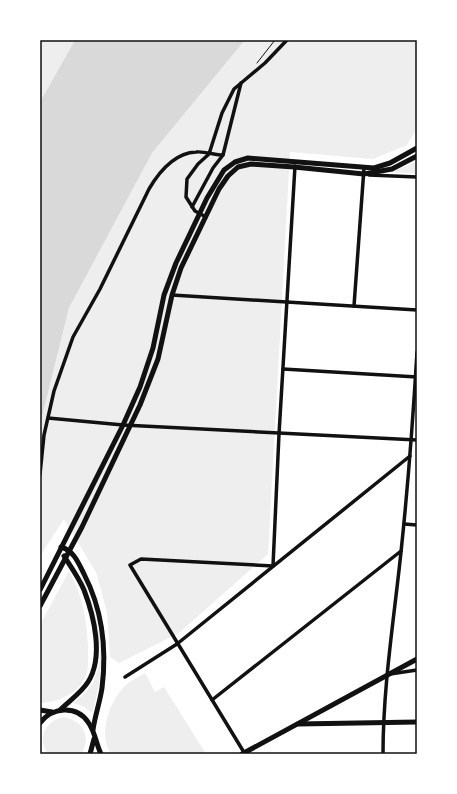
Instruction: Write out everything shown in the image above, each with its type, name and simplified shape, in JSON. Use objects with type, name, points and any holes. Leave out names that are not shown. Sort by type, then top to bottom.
[{"type":"main road","points":[[40,590],[124,425],[149,361],[169,280],[218,179],[229,164],[248,158],[364,168],[382,166],[408,154],[417,148]]},
{"type":"main road","points":[[40,606],[55,581],[65,557],[82,527],[131,426],[158,359],[172,295],[181,268],[220,189],[234,169],[251,164],[364,174],[392,168],[417,156]]},
{"type":"main road","points":[[61,547],[69,549],[77,559],[94,595],[102,630],[104,649],[102,687],[93,730],[94,746],[90,754]]},
{"type":"main road","points":[[60,710],[87,683],[92,674],[96,658],[95,633],[92,616],[84,590],[61,547]]},
{"type":"main road","points":[[244,754],[386,674],[417,659]]},
{"type":"main road","points":[[40,710],[52,712],[68,710],[83,716],[93,730]]},
{"type":"main road","points":[[40,722],[52,712]]},
{"type":"main road","points":[[297,724],[417,722]]},
{"type":"main road","points":[[94,736],[101,754]]},
{"type":"street","points":[[206,217],[192,207],[186,198],[187,179],[198,164],[209,154],[226,101],[241,83],[265,63],[286,40]]},
{"type":"street","points":[[192,207],[213,168],[224,155],[241,83]]},
{"type":"street","points":[[40,474],[44,435],[54,391],[73,337],[100,289],[149,189],[159,173],[166,166],[182,156],[196,152],[224,155]]},
{"type":"street","points":[[273,566],[295,161]]},
{"type":"street","points":[[354,306],[364,168]]},
{"type":"street","points":[[364,174],[417,177]]},
{"type":"street","points":[[172,295],[417,310]]},
{"type":"street","points":[[383,754],[386,674],[401,551],[412,441],[417,352]]},
{"type":"street","points":[[283,369],[416,377]]},
{"type":"street","points":[[48,418],[131,426],[412,441],[417,440]]},
{"type":"street","points":[[125,677],[177,644],[410,456]]},
{"type":"street","points":[[404,524],[417,525]]},
{"type":"street","points":[[212,700],[401,551]]},
{"type":"street","points":[[244,754],[130,565],[141,559],[273,566]]},
{"type":"street","points":[[386,674],[417,670]]},
{"type":"path","points":[[254,65],[275,40]]},
{"type":"shaded area","points":[[40,40],[75,40],[40,102]]},
{"type":"shaded area","points":[[75,40],[245,40],[152,153],[69,308],[40,425],[40,102]]},
{"type":"shaded area","points":[[245,40],[417,40],[417,128],[407,145],[373,159],[290,152],[268,554],[179,633],[119,663],[110,657],[107,612],[96,572],[64,519],[40,556],[40,425],[69,308],[152,153]]},
{"type":"shaded area","points":[[417,161],[417,174],[392,172]]},
{"type":"shaded area","points":[[75,562],[91,599],[100,636],[101,654],[100,673],[92,713],[83,706],[73,703],[91,686],[99,665],[100,650],[91,603]]},
{"type":"shaded area","points":[[69,571],[81,599],[87,627],[87,673],[78,688],[67,696],[54,701],[40,703],[40,625]]},
{"type":"shaded area","points":[[145,673],[155,692],[164,687],[206,754],[111,754],[105,737],[107,718],[110,709],[126,685]]},
{"type":"shaded area","points":[[63,717],[76,722],[84,730],[86,741],[81,754],[48,754],[45,748],[43,736],[47,726]]}]
